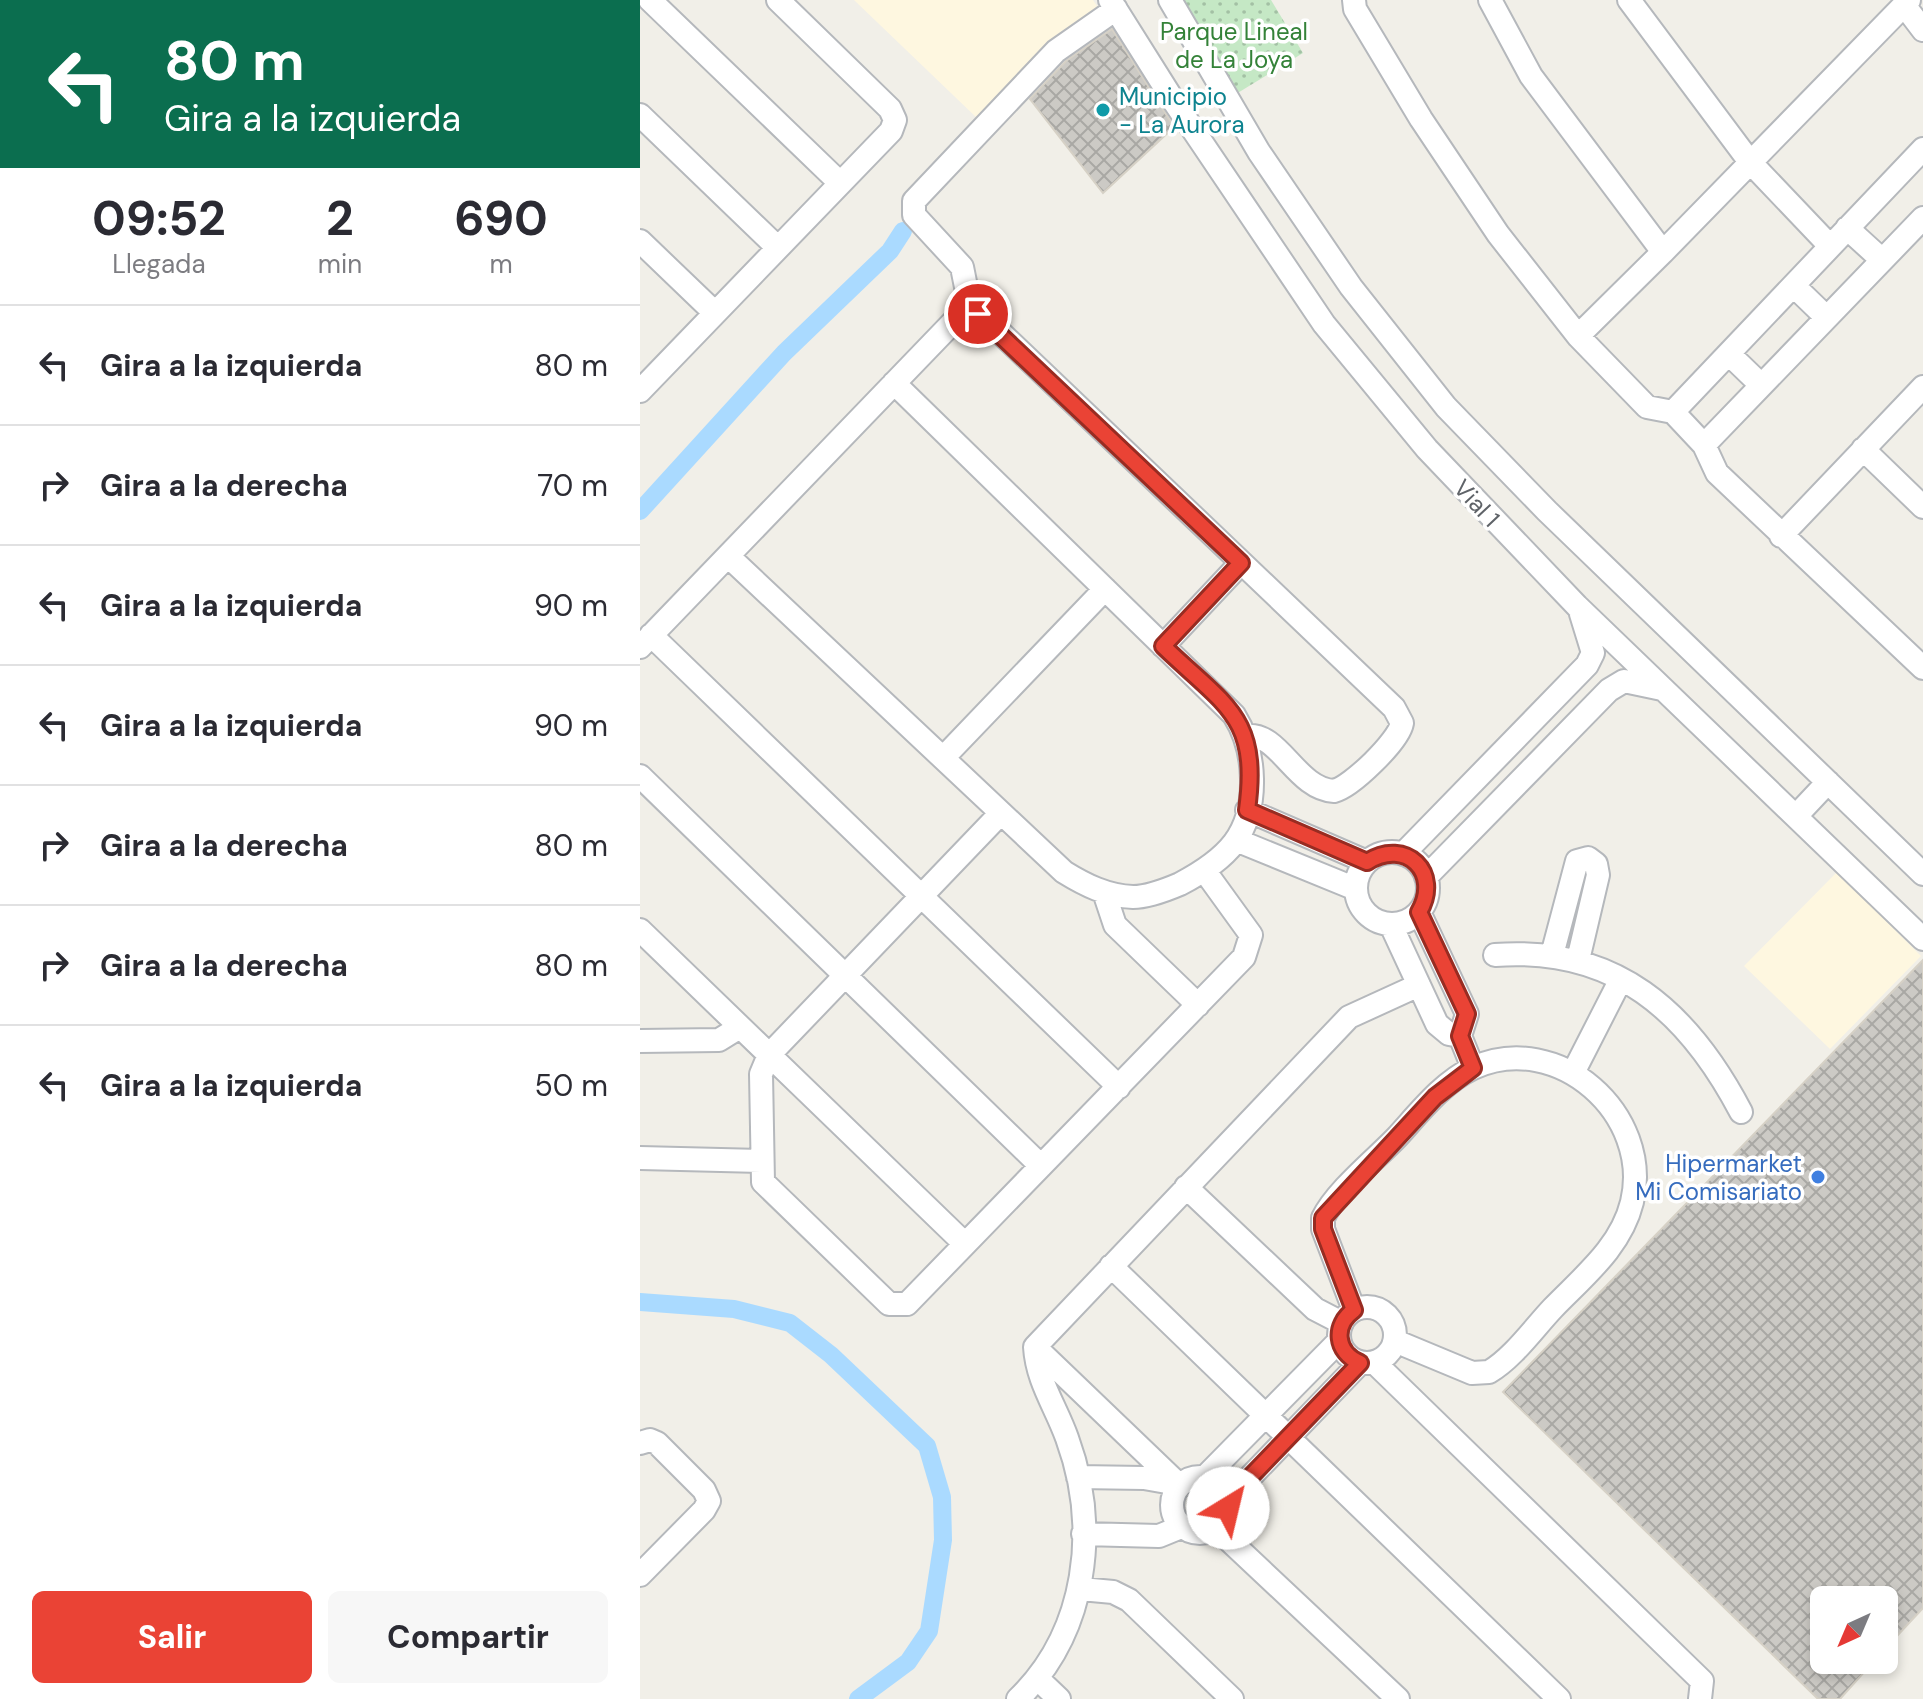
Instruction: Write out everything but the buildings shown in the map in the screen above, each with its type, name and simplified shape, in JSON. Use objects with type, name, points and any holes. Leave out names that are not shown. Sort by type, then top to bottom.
[{"type":"street","points":[[650,0],[839,182]]},
{"type":"street","points":[[644,379],[891,131],[895,120],[890,109],[778,0]]},
{"type":"street","name":"Vial 1","points":[[1170,0],[1276,176],[1351,287],[1446,407],[1547,511],[1923,874]]},
{"type":"street","points":[[1354,0],[1355,9],[1438,144],[1498,234],[1578,336],[1647,407],[1673,412],[1704,445],[1717,473],[1923,668]]},
{"type":"street","points":[[1490,0],[1531,76],[1663,252]]},
{"type":"street","points":[[1629,0],[1750,162],[1830,246]]},
{"type":"street","points":[[1578,336],[1906,3],[1923,30]]},
{"type":"street","points":[[971,312],[962,267],[914,215],[914,201],[1056,51],[1113,4]]},
{"type":"street","name":"Vial 1","points":[[1113,4],[1324,324],[1427,449],[1577,606],[1923,939]]},
{"type":"street","points":[[640,115],[776,246]]},
{"type":"street","points":[[1673,412],[1923,149]]},
{"type":"street","points":[[1704,445],[1825,316],[1923,218]]},
{"type":"street","points":[[1847,228],[1881,259]]},
{"type":"street","points":[[640,241],[714,312]]},
{"type":"street","points":[[1794,286],[1825,316]]},
{"type":"street","points":[[1119,1087],[922,897],[646,641],[958,317],[971,312],[984,317],[1394,708],[1402,723],[1397,736],[1350,783],[1334,791],[1309,783],[1263,738],[1246,736]]},
{"type":"street","points":[[1729,354],[1760,384]]},
{"type":"street","points":[[728,556],[1064,872],[1104,892],[1135,897],[1149,895],[1175,886],[1204,870],[1236,840],[1247,810],[1252,768],[1246,736],[1234,715],[894,383]]},
{"type":"street","points":[[1781,536],[1923,387]]},
{"type":"street","points":[[1863,449],[1923,507]]},
{"type":"street","points":[[1163,646],[1241,563]]},
{"type":"street","points":[[943,758],[1105,589]]},
{"type":"street","points":[[1403,854],[1587,665],[1593,653],[1577,606]]},
{"type":"street","points":[[1426,877],[1609,690],[1624,681],[1663,689]]},
{"type":"street","points":[[640,776],[1041,1166]]},
{"type":"street","points":[[1796,816],[1828,782]]},
{"type":"street","points":[[1247,810],[1367,862]]},
{"type":"street","points":[[1001,813],[769,1055],[761,1074],[763,1182],[889,1304],[907,1304],[1244,957],[1251,940],[1204,870]]},
{"type":"street","points":[[1236,840],[1356,889]]},
{"type":"street","points":[[1391,925],[1409,920],[1419,912],[1428,890],[1421,867],[1403,854],[1378,855],[1367,862],[1358,874],[1356,889],[1364,911],[1391,925],[1437,1024],[1449,1034],[1460,1036]]},
{"type":"street","points":[[1552,955],[1574,865],[1588,858],[1596,864],[1598,875],[1578,960]]},
{"type":"street","points":[[1104,892],[1115,925],[1198,1005]]},
{"type":"street","points":[[1419,912],[1467,1014],[1460,1036],[1473,1068]]},
{"type":"street","points":[[640,930],[965,1244]]},
{"type":"street","points":[[1495,955],[1552,955],[1578,960],[1621,979],[1667,1009],[1684,1026],[1712,1061],[1741,1112]]},
{"type":"street","points":[[1573,1073],[1621,979]]},
{"type":"street","points":[[1018,1699],[1038,1679],[1060,1647],[1081,1589],[1083,1534],[1078,1477],[1068,1439],[1037,1369],[1035,1347],[1349,1017],[1419,985]]},
{"type":"street","points":[[640,1041],[719,1040],[740,1027]]},
{"type":"street","points":[[1395,1341],[1472,1373],[1489,1372],[1616,1240],[1632,1203],[1634,1154],[1626,1129],[1606,1099],[1573,1073],[1552,1065],[1520,1060],[1493,1062],[1473,1068],[1435,1097],[1326,1212],[1323,1229],[1345,1325],[1346,1355],[1367,1363],[1702,1681],[1700,1699]]},
{"type":"street","points":[[640,1158],[761,1161]]},
{"type":"street","points":[[1186,1187],[1315,1309],[1345,1325]]},
{"type":"street","points":[[1111,1266],[1559,1699]]},
{"type":"street","points":[[1083,1534],[1159,1536],[1181,1527],[1199,1533],[1216,1528],[1226,1515],[1228,1500],[1289,1438],[1367,1363],[1392,1350],[1395,1341],[1391,1320],[1384,1313],[1364,1307],[1205,1477]]},
{"type":"street","points":[[1035,1347],[1179,1485]]},
{"type":"street","points":[[640,1443],[650,1440],[657,1443],[704,1490],[709,1501],[704,1510],[640,1575]]},
{"type":"street","points":[[1078,1477],[1144,1478],[1179,1485]]},
{"type":"street","points":[[1181,1527],[1172,1511],[1171,1501],[1179,1485],[1187,1479],[1205,1477],[1216,1481],[1228,1500]]},
{"type":"street","points":[[1216,1528],[1398,1699]]},
{"type":"street","points":[[1081,1589],[1113,1592],[1129,1600],[1232,1699]]},
{"type":"street","points":[[1038,1679],[1059,1699]]},
{"type":"shaded area","points":[[854,0],[1093,0],[1097,6],[978,119]]},
{"type":"shaded area","points":[[1837,872],[1921,956],[1830,1049],[1744,966]]},
{"type":"green space","name":"Parque Lineal de La Joya","points":[[1158,0],[1271,0],[1303,53],[1218,105]]},
{"type":"waterway","points":[[640,511],[784,353],[890,251],[903,231]]},
{"type":"waterway","points":[[640,1302],[734,1309],[790,1323],[831,1355],[927,1446],[942,1497],[943,1540],[929,1631],[908,1662],[858,1699]]},
{"type":"place","name":"Municipio - La Aurora","points":[[1103,110]]},
{"type":"place","name":"Hipermarket Mi Comisariato","points":[[1818,1177]]},
{"type":"route","points":[[978,314],[1241,563],[1163,646],[1241,725],[1252,768],[1247,810],[1367,862],[1390,852],[1403,854],[1421,867],[1428,890],[1419,912],[1467,1014],[1460,1036],[1473,1068],[1435,1097],[1323,1218],[1323,1229],[1354,1310],[1342,1323],[1339,1341],[1346,1355],[1360,1363],[1228,1500],[1228,1508]]}]
